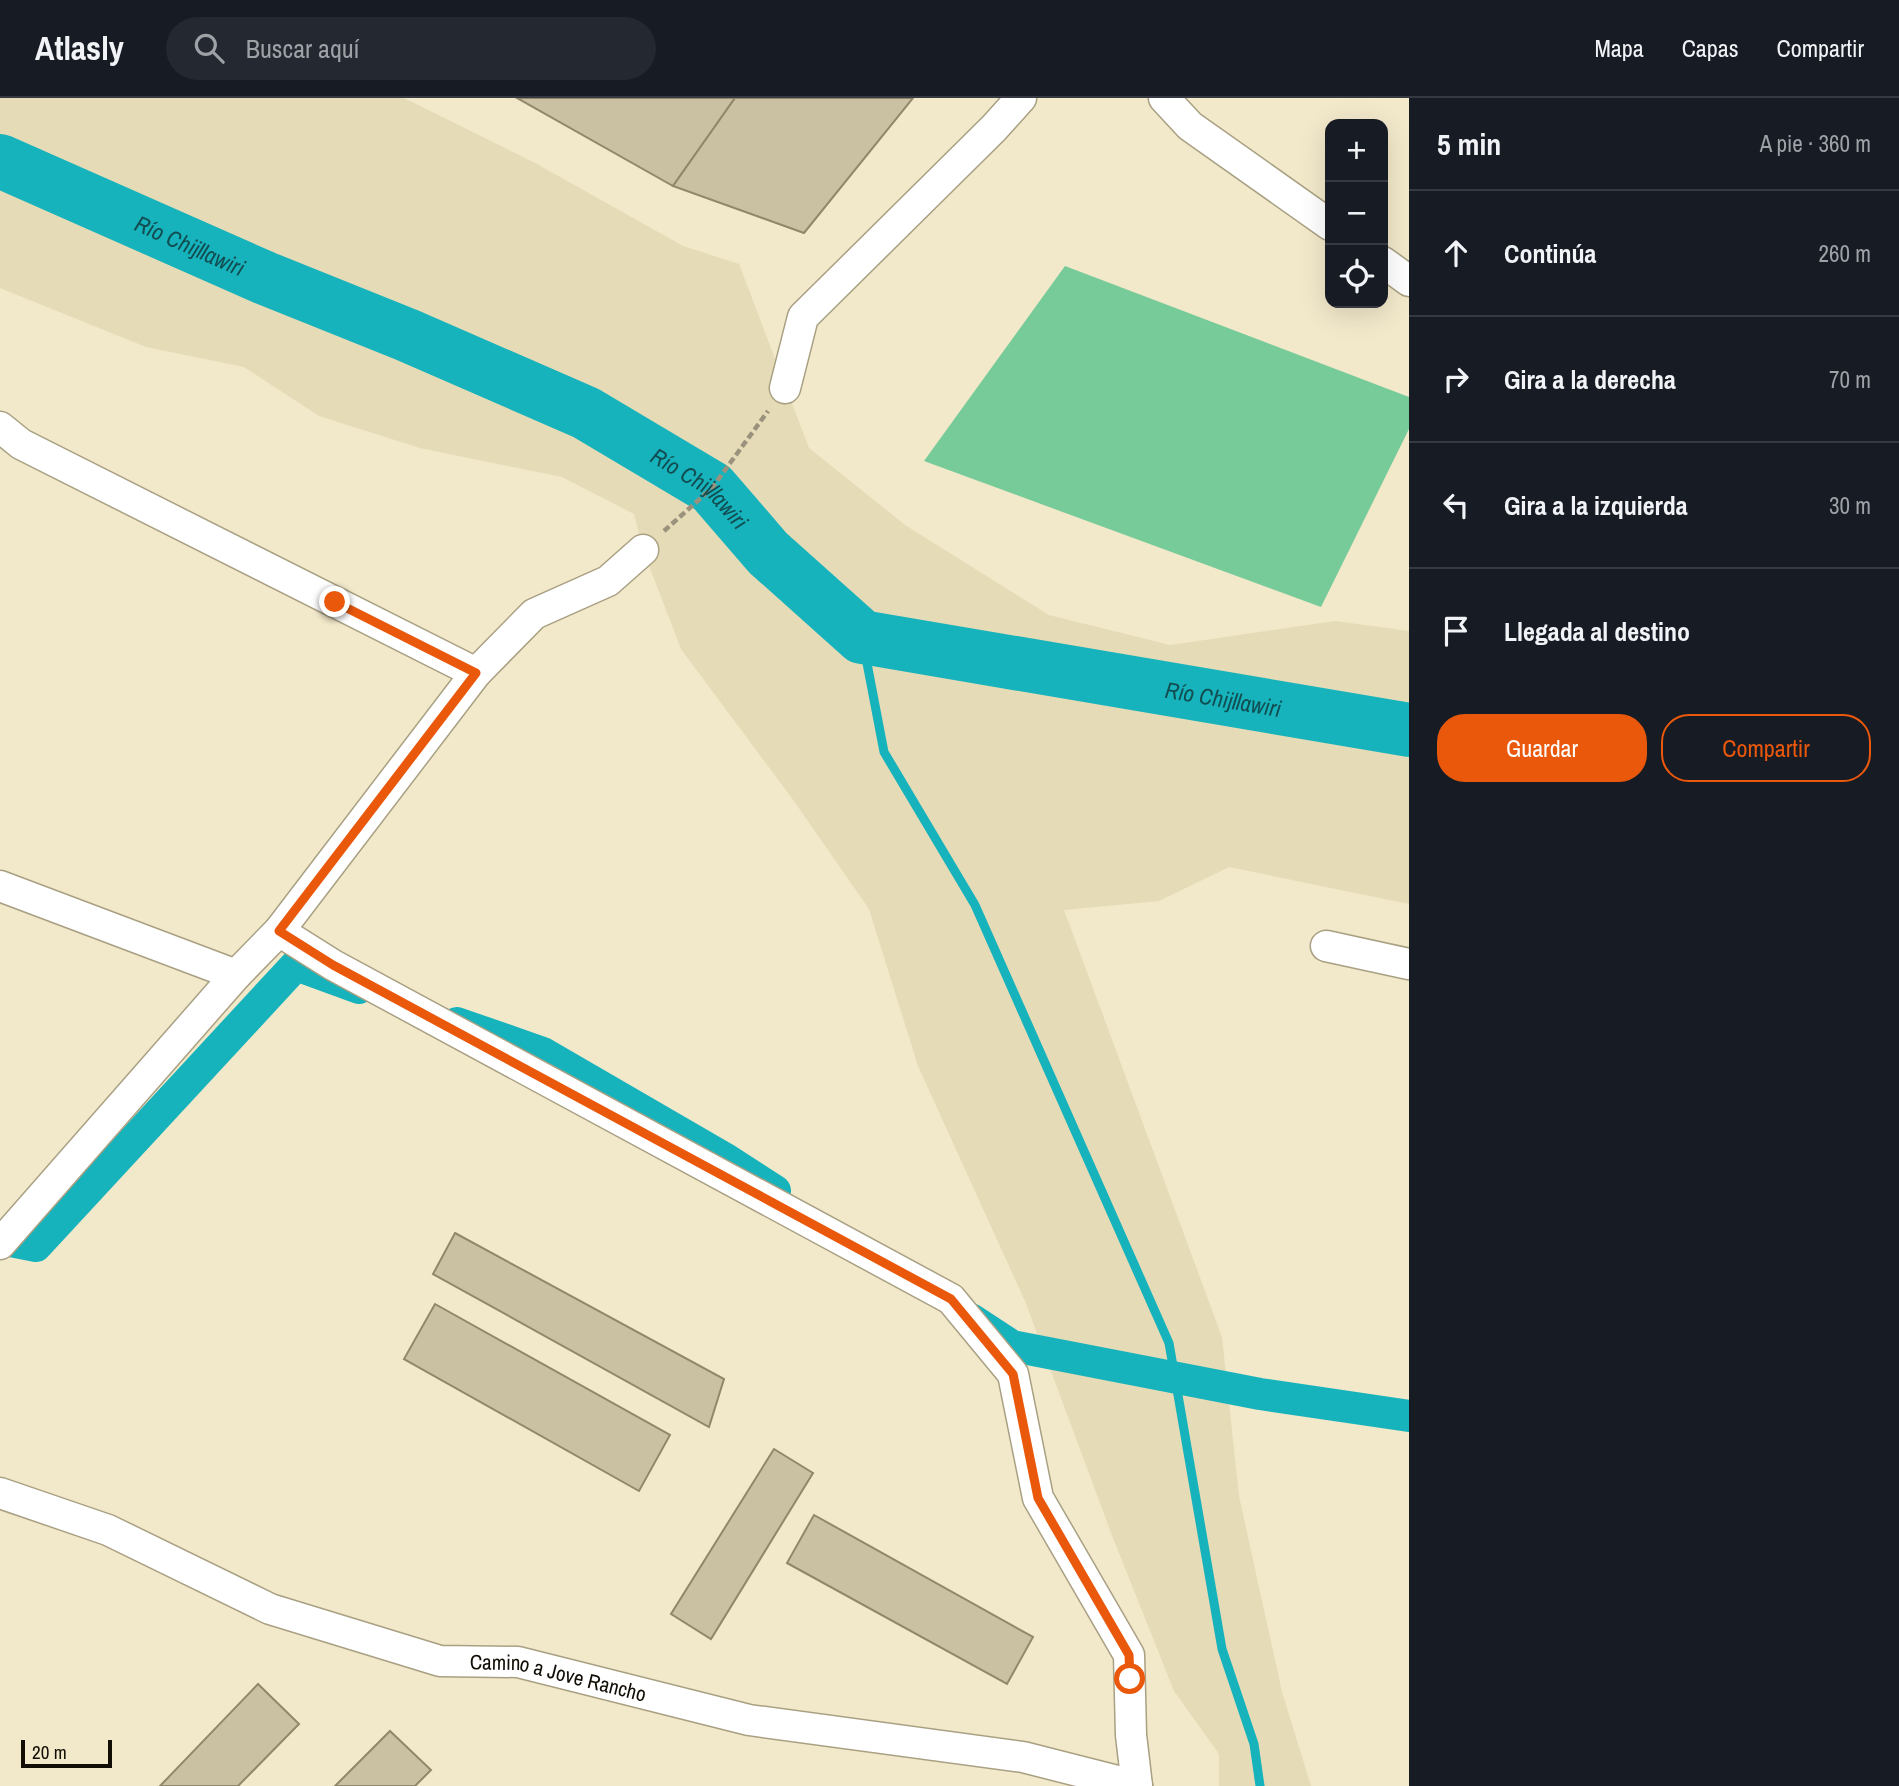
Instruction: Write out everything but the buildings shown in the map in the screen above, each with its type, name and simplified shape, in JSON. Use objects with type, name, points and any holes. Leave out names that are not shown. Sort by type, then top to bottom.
[{"type":"street","points":[[785,388],[803,317],[1021,98]]},
{"type":"street","points":[[1164,98],[1190,126],[1325,221]]},
{"type":"street","points":[[1388,266],[1409,281]]},
{"type":"street","points":[[0,427],[20,444],[476,673]]},
{"type":"street","points":[[0,1244],[236,975],[279,931],[476,673],[534,614],[608,581],[643,550]]},
{"type":"street","points":[[0,886],[236,975]]},
{"type":"street","points":[[279,931],[345,972],[951,1299],[1013,1374],[1038,1498],[1129,1655],[1131,1735],[1137,1786]]},
{"type":"street","points":[[1326,946],[1409,964]]},
{"type":"street","name":"Camino a Jove Rancho","points":[[0,1493],[108,1530],[270,1609],[440,1661],[518,1662],[749,1720],[1023,1757],[1137,1786]]},
{"type":"path","points":[[643,550],[712,488],[785,388]]},
{"type":"green space","points":[[1065,266],[1409,397],[1409,429],[1321,607],[924,461]]},
{"type":"sand","points":[[0,98],[404,98],[535,163],[683,246],[739,264],[809,448],[905,525],[1049,615],[1170,645],[1335,621],[1409,631],[1409,904],[1229,867],[1159,901],[1064,910],[1222,1337],[1239,1496],[1282,1692],[1311,1786],[1219,1786],[1219,1754],[1174,1691],[1113,1538],[1025,1301],[918,1066],[869,909],[794,801],[681,649],[643,550],[634,514],[562,477],[420,448],[319,416],[244,367],[146,347],[0,288]]},
{"type":"waterway","name":"Río Chijllawiri","points":[[0,161],[265,278],[407,335],[586,413],[712,488],[768,553],[862,637],[1409,730]]},
{"type":"waterway","points":[[862,637],[884,752],[975,905],[1169,1343],[1222,1649],[1254,1744],[1260,1786]]},
{"type":"waterway","points":[[0,1239],[36,1246],[296,965],[359,988]]},
{"type":"waterway","points":[[457,1023],[543,1053],[724,1158],[775,1191]]},
{"type":"waterway","points":[[971,1319],[1012,1346],[1260,1394],[1409,1416]]},
{"type":"route","points":[[335,602],[476,673],[279,931],[333,965],[951,1299],[1013,1374],[1038,1498],[1129,1655],[1130,1679]]}]
